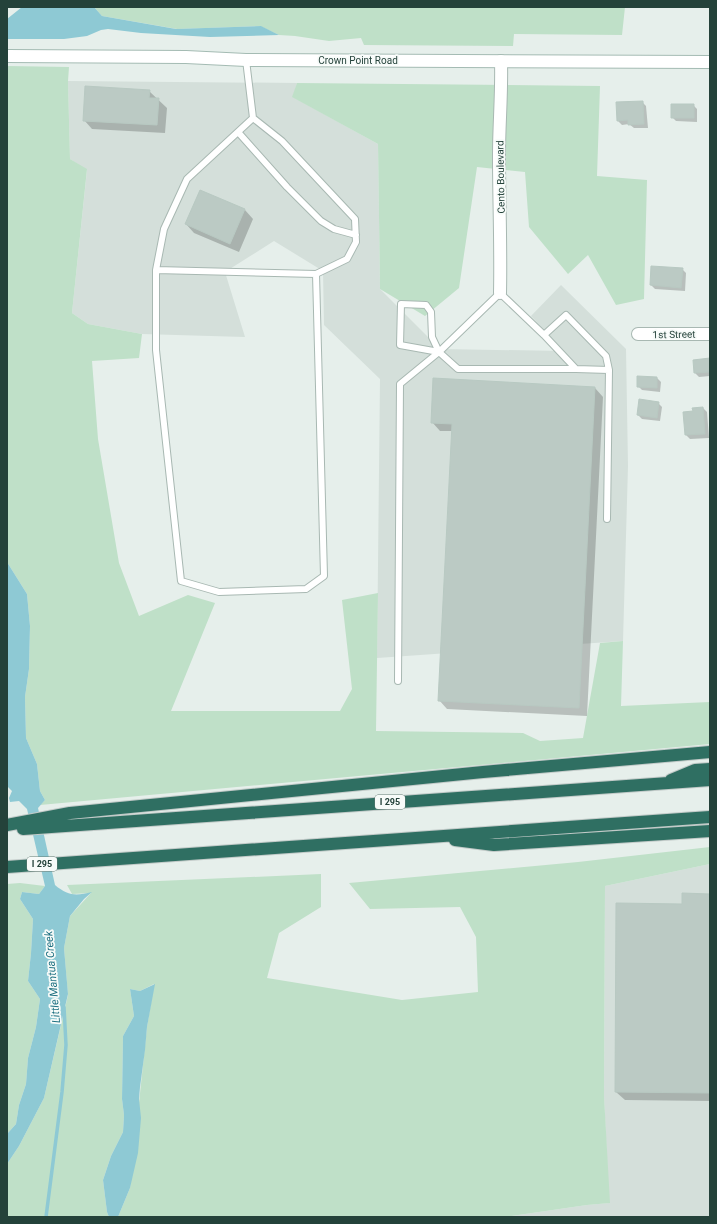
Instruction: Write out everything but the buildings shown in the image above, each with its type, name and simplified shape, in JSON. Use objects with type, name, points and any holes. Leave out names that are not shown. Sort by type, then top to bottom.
[{"type":"highway","points":[[7,825],[70,813],[515,769],[710,752]]},
{"type":"highway","points":[[664,784],[695,770],[710,769]]},
{"type":"highway","name":"I 295","points":[[7,830],[710,780]]},
{"type":"highway","name":"I 295","points":[[7,867],[710,817]]},
{"type":"highway","points":[[428,837],[494,845],[710,831]]},
{"type":"main road","name":"Crown Point Road","points":[[7,56],[246,60],[710,62]]},
{"type":"main road","name":"Cento Boulevard","points":[[500,293],[501,240],[499,161],[502,82],[501,61]]},
{"type":"main road","name":"1st Street","points":[[638,334],[710,334]]},
{"type":"lane","points":[[156,270],[316,274],[347,259],[356,242],[355,219],[282,141],[253,118],[246,60]]},
{"type":"lane","points":[[253,118],[187,179],[164,229],[156,270],[156,350],[181,581],[219,592],[306,589],[324,576],[316,274]]},
{"type":"lane","points":[[238,132],[287,187],[321,221],[334,229],[356,235]]},
{"type":"lane","points":[[398,681],[400,384],[440,352],[500,293],[544,335],[576,369]]},
{"type":"lane","points":[[440,352],[400,345],[401,304],[426,304],[431,312],[432,337],[440,352],[458,369],[609,370]]},
{"type":"lane","points":[[544,335],[566,315],[606,356],[609,370],[607,519]]},
{"type":"shaded area","points":[[68,81],[297,83],[293,97],[378,144],[380,289],[440,349],[564,351],[531,316],[561,285],[626,349],[628,466],[623,641],[377,658],[380,379],[324,325],[323,271],[274,241],[225,272],[245,337],[142,334],[88,324],[72,313],[87,170],[70,159]]},
{"type":"shaded area","points":[[710,864],[710,1217],[504,1217],[609,1203],[604,1096],[605,886]]},
{"type":"green space","points":[[94,7],[625,7],[622,35],[514,34],[513,46],[364,45],[361,38],[329,41],[279,35],[260,26],[177,29],[102,16]]},
{"type":"green space","points":[[7,66],[69,67],[70,159],[87,169],[72,313],[88,324],[142,334],[139,358],[92,361],[98,439],[119,563],[139,616],[188,595],[215,603],[171,711],[340,711],[352,689],[342,600],[378,593],[376,731],[523,733],[540,741],[583,738],[600,643],[623,641],[621,706],[710,702],[710,744],[40,805],[45,800],[40,791],[37,764],[26,738],[25,697],[29,669],[30,626],[27,594],[7,562]]},
{"type":"green space","points":[[297,83],[600,86],[597,176],[647,180],[644,299],[616,305],[588,255],[568,274],[529,227],[525,172],[477,167],[459,288],[425,316],[380,289],[378,144],[292,97]]},
{"type":"green space","points":[[710,847],[710,864],[605,886],[604,1096],[610,1203],[504,1217],[118,1217],[130,1188],[147,1027],[154,984],[140,991],[130,989],[134,1016],[123,1036],[123,1132],[111,1156],[103,1180],[109,1217],[7,1217],[7,1164],[19,1146],[44,1098],[68,995],[64,948],[70,916],[91,893],[72,894],[67,885],[321,874],[321,907],[279,933],[267,978],[402,1000],[478,992],[476,937],[460,907],[370,909],[349,883],[578,862]]},
{"type":"green space","points":[[20,883],[45,886],[39,894],[22,892],[20,899],[33,919],[28,981],[40,999],[36,1027],[28,1058],[26,1084],[19,1105],[16,1124],[7,1134],[7,884]]},
{"type":"water","points":[[22,7],[94,7],[102,16],[176,29],[261,26],[279,35],[210,37],[141,33],[108,29],[101,30],[87,36],[64,39],[7,39],[7,19]]},
{"type":"water","points":[[7,562],[27,594],[30,626],[29,669],[25,697],[26,738],[37,764],[40,791],[45,800],[38,808],[55,885],[72,894],[92,892],[70,916],[64,948],[68,994],[44,1098],[19,1146],[7,1164],[7,1134],[16,1124],[19,1105],[26,1084],[28,1058],[36,1027],[40,999],[28,981],[33,919],[20,899],[22,892],[39,894],[45,886],[27,809],[19,801],[10,802],[9,798],[12,791],[7,786]]},
{"type":"water","points":[[155,984],[147,1027],[140,1087],[139,1099],[141,1118],[138,1153],[130,1188],[118,1217],[109,1217],[103,1180],[111,1156],[123,1132],[123,1036],[134,1016],[130,989],[140,991]]},
{"type":"waterway","name":"Little Mantua Creek","points":[[46,1217],[62,1092],[66,1045],[64,1007]]}]
